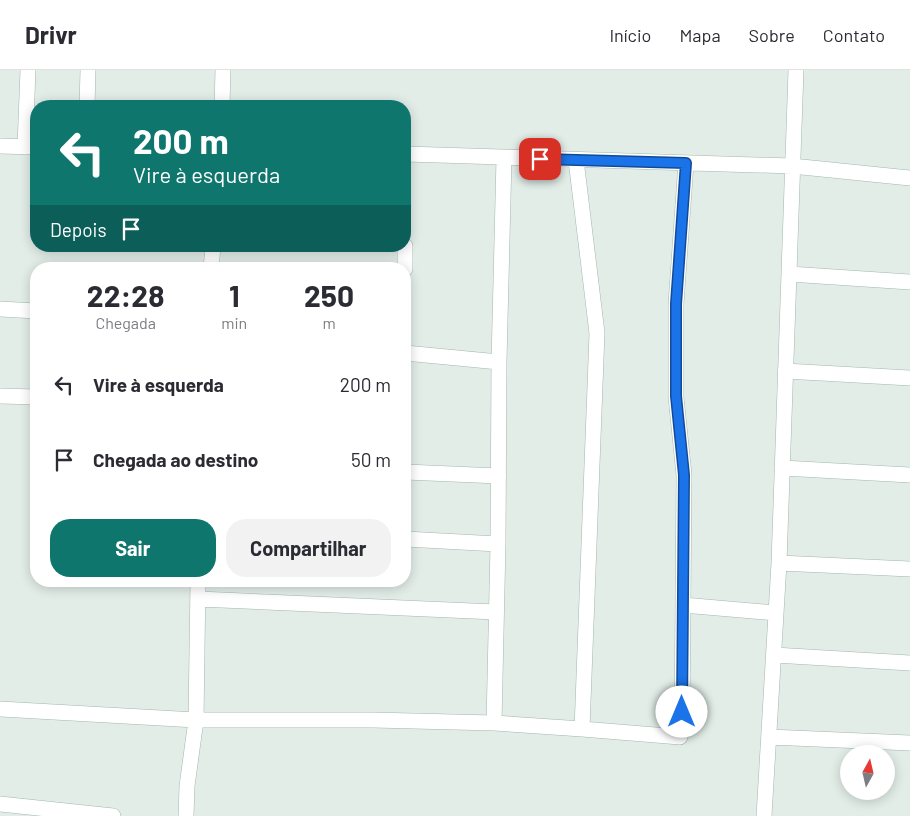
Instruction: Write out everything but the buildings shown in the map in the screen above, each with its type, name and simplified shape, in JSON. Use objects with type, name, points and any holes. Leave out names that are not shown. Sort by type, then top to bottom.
[{"type":"street","points":[[28,70],[30,121]]},
{"type":"street","points":[[87,100],[88,70]]},
{"type":"street","points":[[222,100],[223,70]]},
{"type":"street","points":[[764,816],[779,564],[796,70]]},
{"type":"street","points":[[0,146],[30,147]]},
{"type":"street","points":[[411,154],[792,166],[910,178]]},
{"type":"street","points":[[494,723],[504,158]]},
{"type":"street","points":[[576,160],[598,334],[582,729]]},
{"type":"street","points":[[0,710],[196,720],[373,720],[494,723],[680,738],[682,729],[684,475],[676,396],[676,304],[686,163]]},
{"type":"street","points":[[789,274],[910,282]]},
{"type":"street","points":[[0,308],[30,310]]},
{"type":"street","points":[[411,354],[499,362]]},
{"type":"street","points":[[785,371],[910,378]]},
{"type":"street","points":[[0,396],[30,396]]},
{"type":"street","points":[[782,468],[910,475]]},
{"type":"street","points":[[411,472],[499,476]]},
{"type":"street","points":[[411,539],[498,544]]},
{"type":"street","points":[[779,564],[910,569]]},
{"type":"street","points":[[186,816],[187,786],[196,720],[198,587]]},
{"type":"street","points":[[198,599],[496,612]]},
{"type":"street","points":[[683,605],[776,613]]},
{"type":"street","points":[[774,655],[910,663]]},
{"type":"street","points":[[769,737],[910,743]]},
{"type":"street","points":[[0,804],[113,816]]},
{"type":"route","points":[[540,159],[686,163],[676,304],[676,396],[684,475],[682,712]]}]
